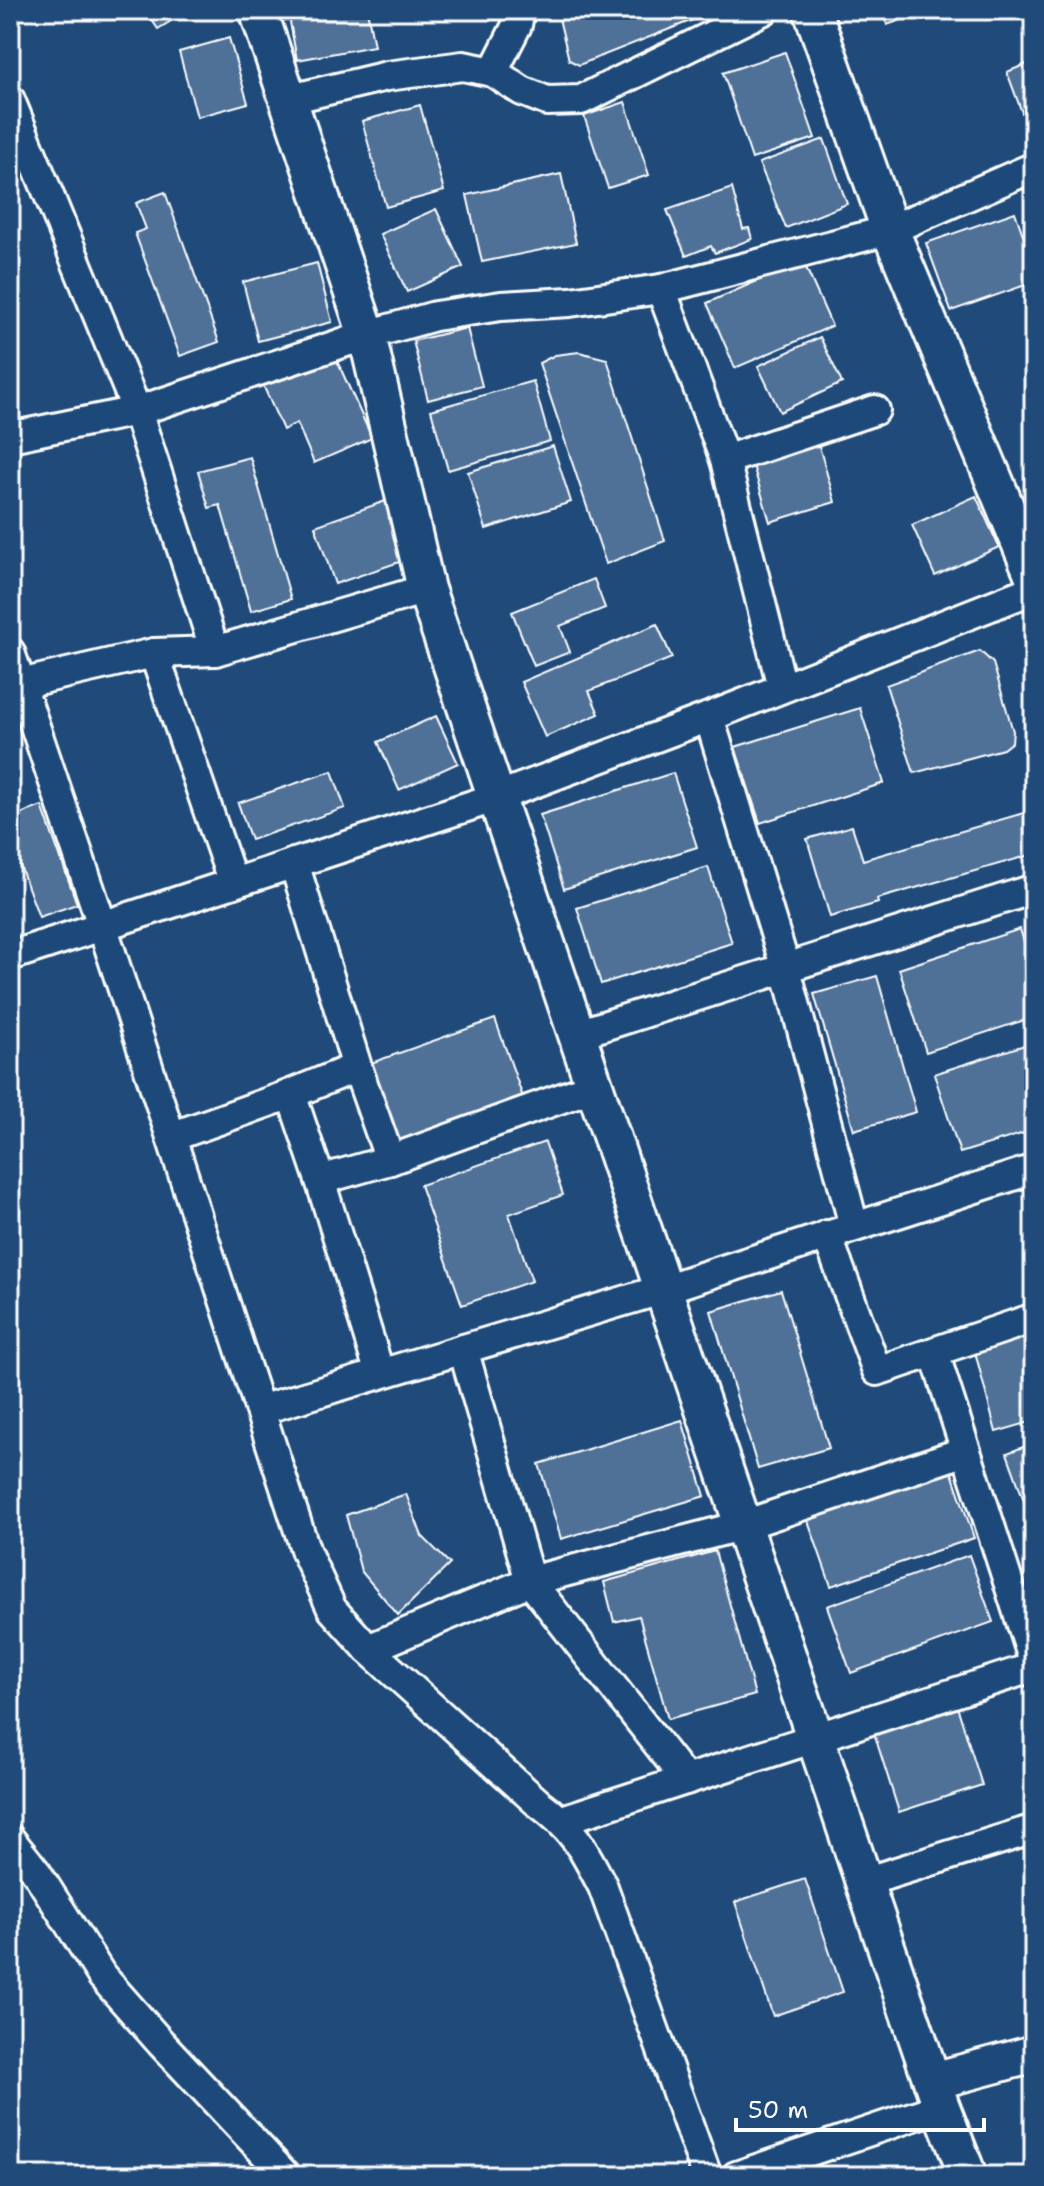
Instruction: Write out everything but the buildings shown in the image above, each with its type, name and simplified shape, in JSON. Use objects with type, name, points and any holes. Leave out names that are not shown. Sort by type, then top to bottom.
[{"type":"street","points":[[258,10],[367,335],[426,589],[864,1882],[968,2176]]},
{"type":"street","points":[[493,72],[517,25],[520,10]]},
{"type":"street","points":[[290,99],[387,76],[463,66],[493,72],[522,91],[547,101],[581,100],[764,10]]},
{"type":"street","points":[[812,10],[890,230],[1026,532],[1034,576]]},
{"type":"street","points":[[10,100],[137,411],[215,651]]},
{"type":"street","points":[[10,437],[137,411],[367,335],[435,316],[661,289],[890,230],[1034,167]]},
{"type":"street","points":[[661,289],[725,460],[782,687]]},
{"type":"street","points":[[725,460],[875,410]]},
{"type":"street","points":[[20,684],[154,653],[215,651],[426,589]]},
{"type":"street","points":[[10,956],[497,797],[1034,589]]},
{"type":"street","points":[[10,652],[306,1552],[332,1609],[368,1649],[537,1802],[562,1820],[582,1846],[603,1887],[707,2176]]},
{"type":"street","points":[[154,653],[233,883]]},
{"type":"street","points":[[709,717],[786,969],[854,1226]]},
{"type":"street","points":[[294,863],[357,1067],[390,1160]]},
{"type":"street","points":[[578,1034],[1034,889]]},
{"type":"street","points":[[171,1137],[357,1067]]},
{"type":"street","points":[[320,1180],[390,1160],[595,1086]]},
{"type":"street","points":[[291,1094],[380,1374]]},
{"type":"street","points":[[260,1410],[664,1289],[1034,1169]]},
{"type":"street","points":[[827,1235],[877,1371],[1034,1318]]},
{"type":"street","points":[[463,1349],[530,1581],[686,1780]]},
{"type":"street","points":[[562,1820],[1034,1664],[934,1352]]},
{"type":"street","points":[[368,1649],[530,1581],[744,1525],[966,1451]]},
{"type":"street","points":[[864,1882],[1034,1829]]},
{"type":"street","points":[[10,1839],[37,1873],[102,1976],[171,2055],[286,2176]]},
{"type":"street","points":[[736,2176],[1034,2054]]}]
